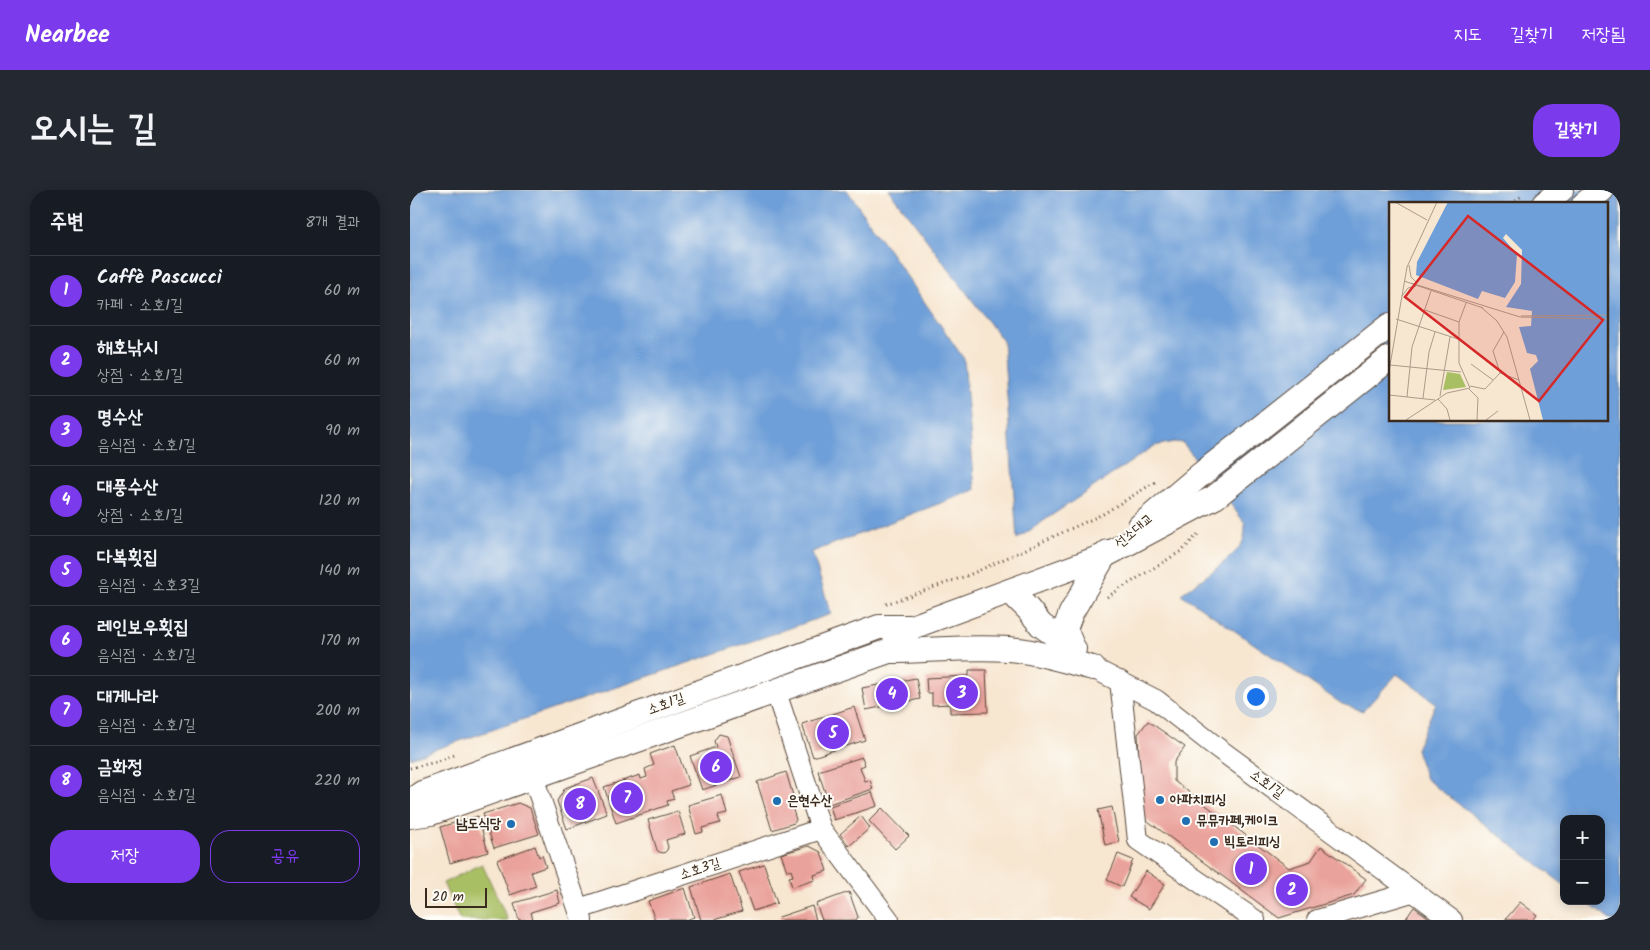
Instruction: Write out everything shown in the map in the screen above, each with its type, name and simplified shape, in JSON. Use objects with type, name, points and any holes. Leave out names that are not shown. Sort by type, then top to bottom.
[{"type":"street","points":[[1546,202],[1561,190]]},
{"type":"street","points":[[1587,202],[1602,190]]},
{"type":"street","name":"선소대교","points":[[1104,556],[1200,476],[1389,326]]},
{"type":"street","name":"선소대교","points":[[1104,556],[1215,497],[1389,359]]},
{"type":"street","points":[[1073,648],[1065,629],[1070,613],[1104,556]]},
{"type":"street","name":"소호1길","points":[[417,803],[879,627],[912,627],[1104,556]]},
{"type":"street","points":[[1010,591],[1041,625],[1073,648],[1093,668]]},
{"type":"street","name":"소호1길","points":[[417,803],[533,777],[776,692],[889,651],[912,627]]},
{"type":"street","points":[[889,651],[977,647],[1009,649],[1093,668]]},
{"type":"street","name":"소호1길","points":[[1093,668],[1120,680],[1156,700],[1215,746],[1452,920]]},
{"type":"street","points":[[1120,680],[1138,840],[1255,920]]},
{"type":"street","points":[[776,692],[821,829],[889,920]]},
{"type":"street","points":[[533,777],[580,915]]},
{"type":"street","points":[[410,831],[417,803]]},
{"type":"street","name":"소호3길","points":[[580,915],[821,829]]},
{"type":"street","points":[[1318,920],[1412,892]]},
{"type":"path","points":[[1515,202],[1530,190]]},
{"type":"path","points":[[1106,597],[1182,550],[1202,530]]},
{"type":"green space","points":[[482,864],[508,920],[460,920],[443,883]]},
{"type":"water","points":[[410,190],[847,190],[964,359],[975,490],[812,552],[831,614],[410,758]]},
{"type":"water","points":[[889,190],[1620,190],[1620,920],[1610,920],[1590,905],[1605,905],[1605,815],[1560,815],[1560,882],[1426,779],[1416,749],[1436,703],[1397,674],[1363,711],[1342,704],[1181,594],[1235,552],[1243,541],[1245,523],[1183,443],[1174,442],[1154,446],[1017,539],[1003,341]]},
{"type":"building","points":[[969,670],[986,670],[988,712],[950,713],[950,704],[932,705],[932,693],[927,693],[926,678],[969,676]]},
{"type":"building","points":[[916,678],[920,699],[866,710],[862,688]]},
{"type":"building","points":[[854,707],[865,740],[813,757],[802,724]]},
{"type":"building","points":[[1148,721],[1185,747],[1174,762],[1174,781],[1289,868],[1311,861],[1321,846],[1366,879],[1354,895],[1279,918],[1141,816],[1138,734]]},
{"type":"building","points":[[719,734],[727,736],[741,777],[702,790],[690,756],[716,747],[714,741]]},
{"type":"building","points":[[675,745],[689,785],[671,791],[674,799],[667,801],[668,805],[616,823],[604,787],[640,775],[641,779],[647,777],[645,769],[654,765],[650,754]]},
{"type":"building","points":[[862,757],[865,765],[860,767],[865,781],[870,780],[873,789],[829,804],[818,771]]},
{"type":"building","points":[[786,772],[794,799],[790,800],[796,820],[794,823],[772,830],[757,782]]},
{"type":"building","points":[[593,778],[607,814],[567,829],[557,801],[565,788]]},
{"type":"building","points":[[872,792],[877,806],[834,820],[830,806]]},
{"type":"building","points":[[722,795],[727,814],[718,816],[720,823],[702,828],[703,832],[696,834],[688,805]]},
{"type":"building","points":[[518,803],[530,808],[539,834],[494,848],[483,814]]},
{"type":"building","points":[[1112,807],[1119,842],[1105,845],[1098,810]]},
{"type":"building","points":[[882,808],[909,836],[895,849],[869,821]]},
{"type":"building","points":[[678,811],[685,834],[666,840],[667,850],[664,853],[659,852],[648,820]]},
{"type":"building","points":[[478,816],[488,852],[450,863],[440,827]]},
{"type":"building","points":[[861,816],[870,828],[849,846],[840,834]]},
{"type":"building","points":[[535,846],[539,857],[542,855],[546,867],[531,872],[536,886],[510,895],[497,860]]},
{"type":"building","points":[[809,846],[821,852],[827,871],[814,875],[815,880],[792,887],[789,877],[793,876],[791,870],[787,871],[781,854]]},
{"type":"building","points":[[1118,854],[1133,860],[1122,887],[1107,880]]},
{"type":"building","points":[[764,864],[777,903],[753,911],[739,872]]},
{"type":"building","points":[[1146,871],[1165,884],[1149,909],[1129,897]]},
{"type":"building","points":[[730,874],[742,911],[714,920],[701,920],[691,887]]},
{"type":"building","points":[[685,888],[694,917],[686,920],[655,920],[648,901]]},
{"type":"building","points":[[557,890],[560,903],[531,912],[533,920],[519,920],[514,903]]},
{"type":"building","points":[[849,892],[858,917],[856,920],[822,920],[816,904]]},
{"type":"building","points":[[1520,902],[1537,915],[1533,920],[1505,920]]},
{"type":"building","points":[[812,906],[816,920],[780,920],[779,917]]},
{"type":"building","points":[[1414,907],[1432,920],[1405,920]]},
{"type":"place","name":"명수산","points":[[962,693]]},
{"type":"place","name":"대풍수산","points":[[892,694]]},
{"type":"place","name":"다복횟집","points":[[833,733]]},
{"type":"place","name":"레인보우횟집","points":[[716,767]]},
{"type":"place","name":"대게나라","points":[[627,798]]},
{"type":"place","name":"아파치피싱","points":[[1160,800]]},
{"type":"place","name":"은현수산","points":[[777,801]]},
{"type":"place","name":"금화정","points":[[580,804]]},
{"type":"place","name":"뮤뮤카페,케이크","points":[[1186,821]]},
{"type":"place","name":"남도식당","points":[[511,824]]},
{"type":"place","name":"빅토리피싱","points":[[1214,842]]},
{"type":"place","name":"Caffè Pascucci","points":[[1251,869]]},
{"type":"place","name":"해호낚시","points":[[1292,890]]}]
